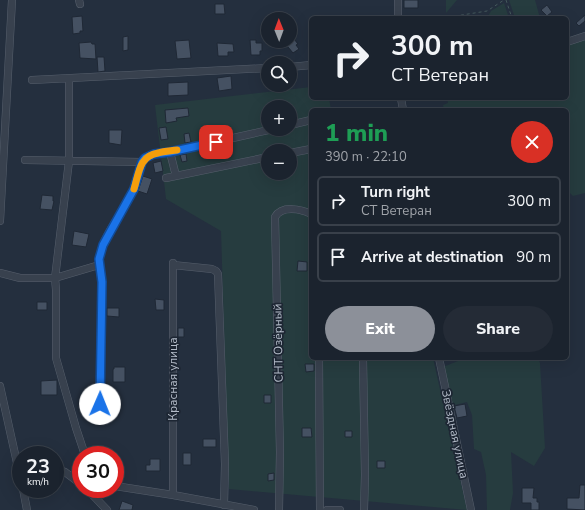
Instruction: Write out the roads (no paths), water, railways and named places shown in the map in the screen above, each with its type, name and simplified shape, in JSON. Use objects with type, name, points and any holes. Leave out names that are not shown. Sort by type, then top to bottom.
[{"type":"street","points":[[0,221],[12,0]]},
{"type":"street","points":[[398,0],[398,16]]},
{"type":"street","points":[[569,41],[585,36]]},
{"type":"street","points":[[297,67],[309,66]]},
{"type":"street","points":[[32,80],[261,68]]},
{"type":"street","points":[[69,79],[69,161],[55,278],[56,358],[82,446]]},
{"type":"street","points":[[297,123],[309,120]]},
{"type":"street","points":[[99,420],[102,282],[99,259],[103,245],[131,196],[142,162],[149,155],[158,152],[170,152],[261,132]]},
{"type":"street","points":[[297,152],[309,149]]},
{"type":"street","points":[[170,152],[176,176]]},
{"type":"street","points":[[166,178],[261,158]]},
{"type":"street","points":[[25,160],[142,162]]},
{"type":"street","name":"СНТ Озёрный","points":[[279,510],[279,431],[274,217],[282,210],[301,210],[309,213]]},
{"type":"street","name":"Красная улица","points":[[172,494],[173,264],[212,269],[218,274],[225,464],[224,505]]},
{"type":"street","points":[[0,273],[20,278],[55,278],[99,265]]},
{"type":"street","points":[[318,360],[320,510]]},
{"type":"street","points":[[363,360],[365,475],[364,510]]},
{"type":"street","name":"Звёздная улица","points":[[439,360],[471,510]]},
{"type":"street","points":[[0,386],[14,446]]},
{"type":"street","points":[[124,487],[172,494],[254,510]]},
{"type":"street","points":[[25,498],[27,510]]},
{"type":"street","points":[[95,498],[104,509]]},
{"type":"street","points":[[327,510],[340,510]]}]
